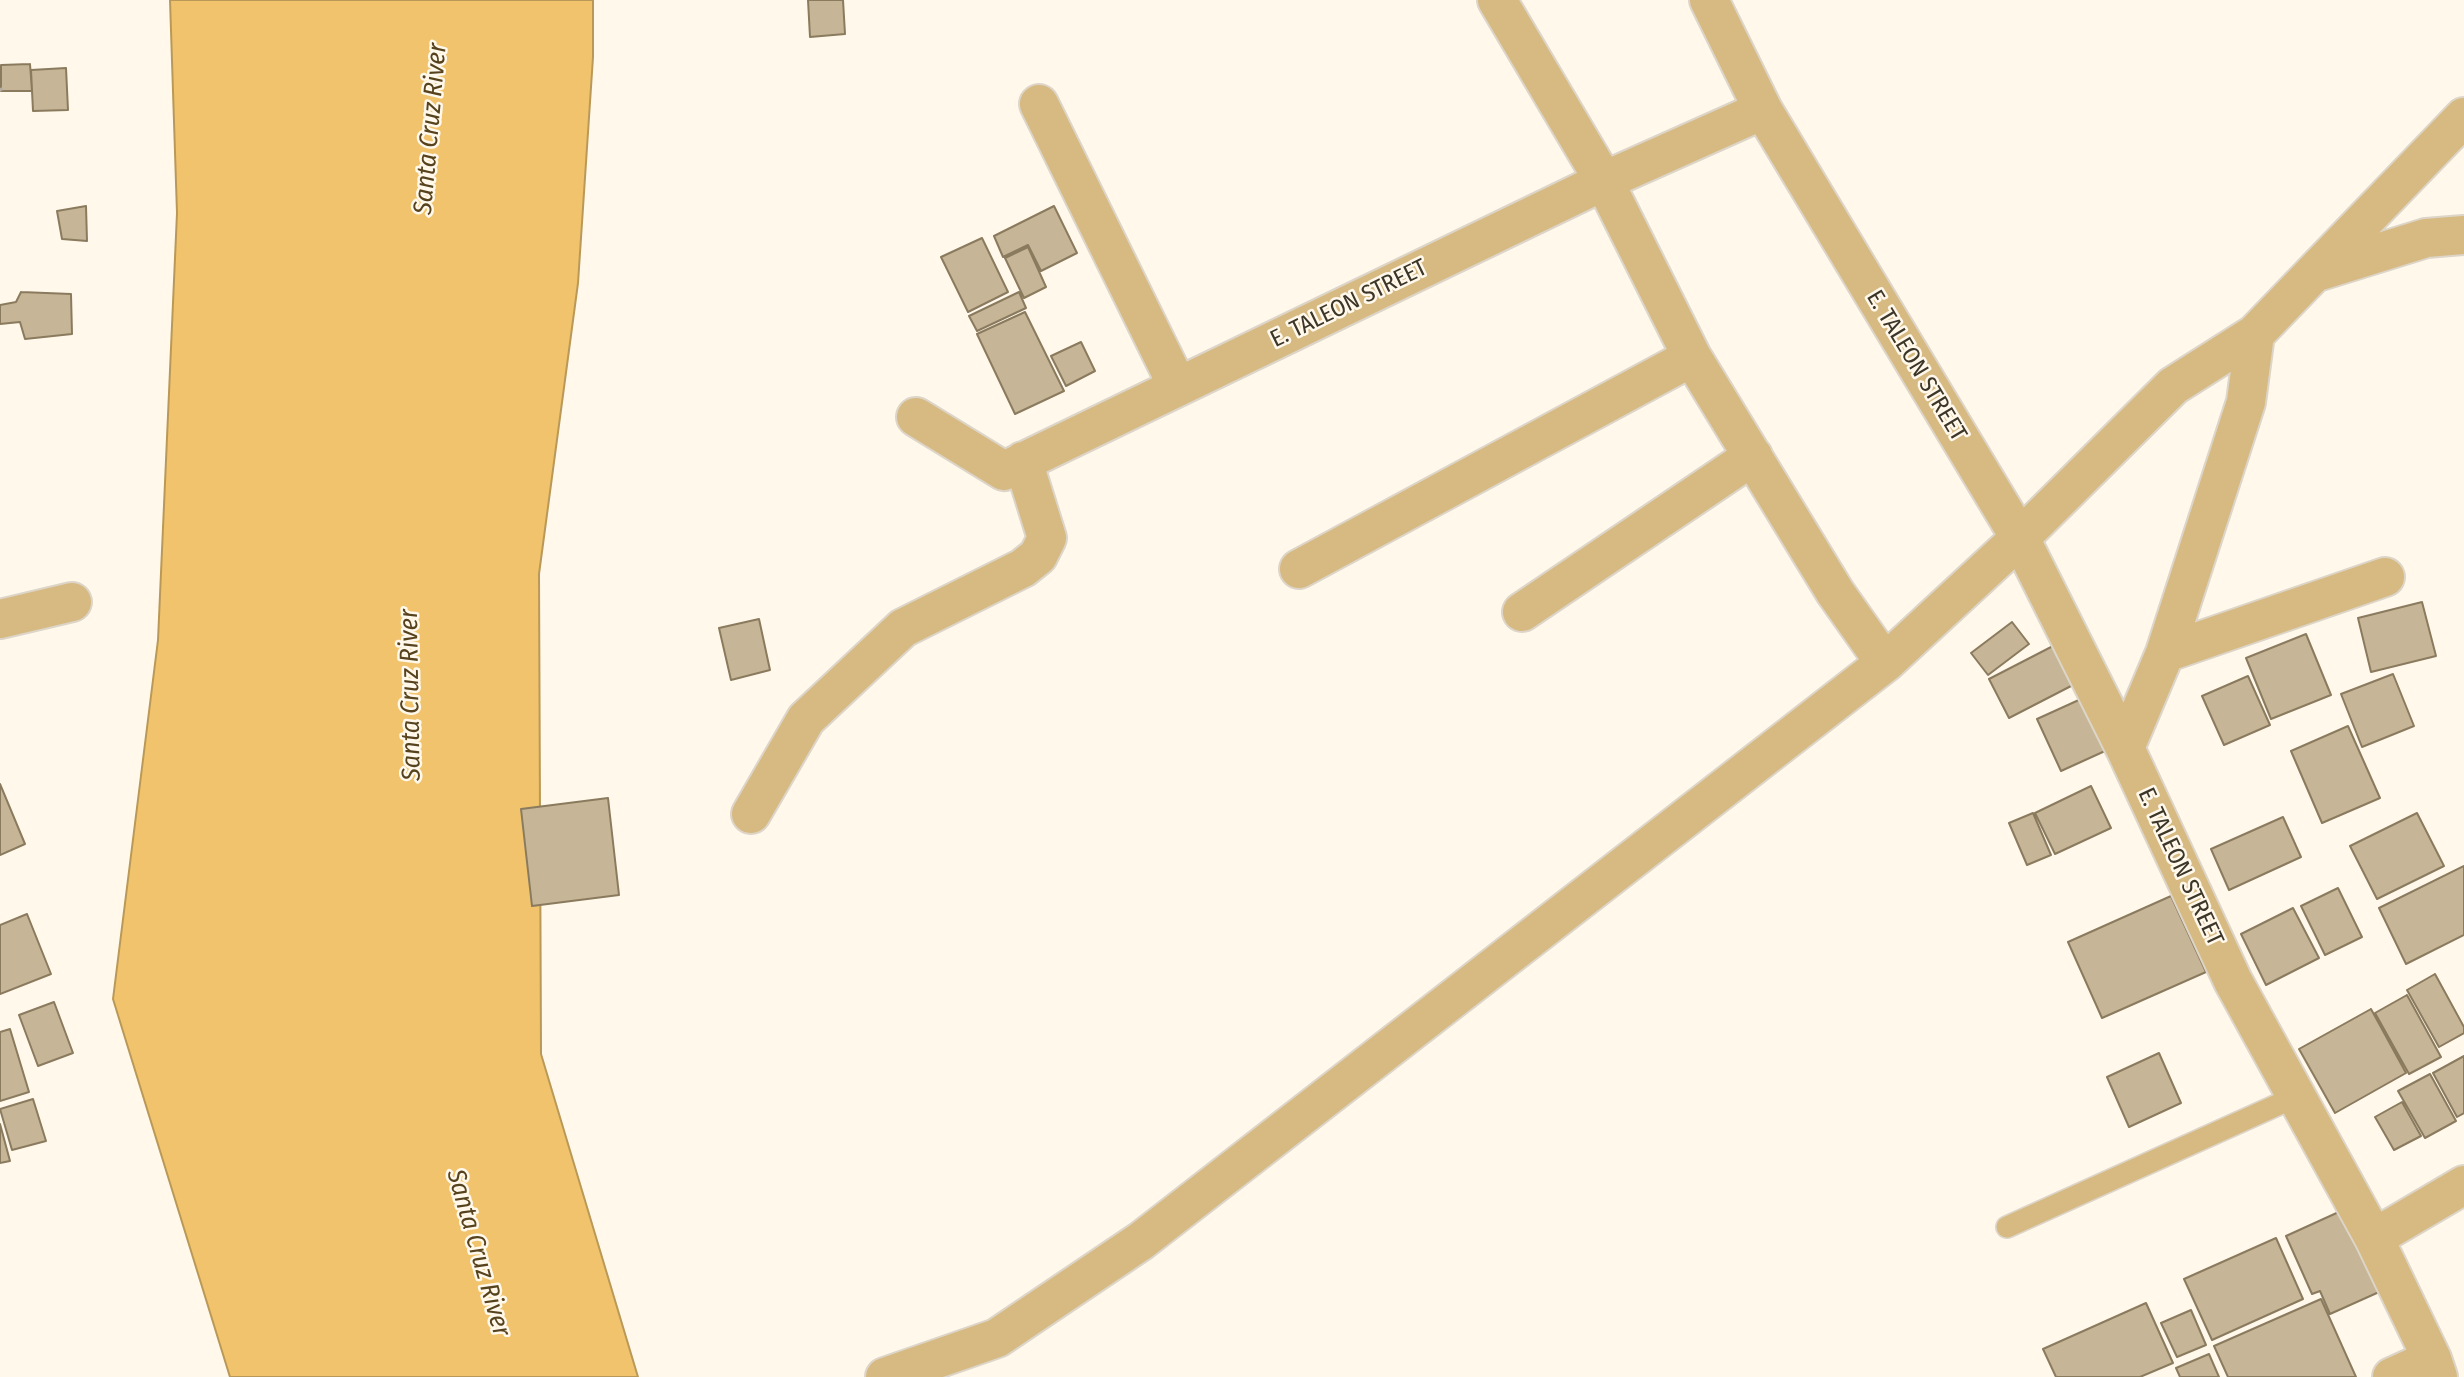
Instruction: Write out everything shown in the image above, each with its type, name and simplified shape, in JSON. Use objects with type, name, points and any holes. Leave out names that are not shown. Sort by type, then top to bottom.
[{"type":"street","points":[[1497,0],[1604,181],[1692,357],[1835,592],[1885,663]]},
{"type":"street","points":[[1713,3],[1763,110]]},
{"type":"street","points":[[1039,104],[1178,387]]},
{"type":"street","name":"E. TALEON STREET","points":[[1013,466],[1604,181],[1763,110],[2020,538],[2125,748],[2233,981],[2374,1238],[2435,1368]]},
{"type":"street","points":[[885,1377],[997,1338],[1141,1241],[1885,663],[2020,538],[2173,386],[2255,334],[2464,117]]},
{"type":"street","points":[[2314,273],[2426,238],[2464,235]]},
{"type":"street","points":[[2125,748],[2165,653],[2246,402],[2255,334]]},
{"type":"street","points":[[1299,569],[1692,357]]},
{"type":"street","points":[[751,814],[806,719],[903,628],[1023,568],[1038,556],[1047,538],[1013,466],[916,417]]},
{"type":"street","points":[[1522,612],[1753,456]]},
{"type":"street","points":[[2165,653],[2385,577]]},
{"type":"street","points":[[0,619],[72,602]]},
{"type":"street","points":[[2374,1238],[2464,1185]]},
{"type":"street","points":[[2392,1377],[2435,1368]]},
{"type":"lane","points":[[2007,1227],[2295,1097]]},
{"type":"water","name":"Santa Cruz River","points":[[170,0],[593,0],[593,57],[578,283],[539,574],[541,1054],[638,1377],[230,1377],[113,999],[158,640],[177,213]]},
{"type":"building","points":[[808,0],[843,0],[845,34],[810,37]]},
{"type":"building","points":[[30,64],[32,91],[1,91],[1,65]]},
{"type":"building","points":[[66,68],[68,110],[33,111],[31,70]]},
{"type":"building","points":[[86,206],[87,241],[62,239],[57,211]]},
{"type":"building","points":[[1054,206],[1077,253],[1041,271],[1028,245],[1003,257],[994,236]]},
{"type":"building","points":[[982,238],[1008,292],[968,312],[941,257]]},
{"type":"building","points":[[1028,247],[1046,287],[1024,298],[1005,258]]},
{"type":"building","points":[[21,292],[71,294],[72,334],[25,339],[20,322],[0,324],[0,305],[16,302]]},
{"type":"building","points":[[1019,292],[1026,308],[977,331],[969,316]]},
{"type":"building","points":[[1025,312],[1064,391],[1015,414],[977,334]]},
{"type":"building","points":[[1081,342],[1095,371],[1066,386],[1051,356]]},
{"type":"building","points":[[2422,602],[2436,656],[2371,672],[2358,618]]},
{"type":"building","points":[[759,619],[770,670],[731,680],[719,628]]},
{"type":"building","points":[[2012,622],[2029,644],[1988,675],[1971,653]]},
{"type":"building","points":[[2306,634],[2331,695],[2271,719],[2246,658]]},
{"type":"building","points":[[2053,646],[2073,685],[2009,718],[1989,679]]},
{"type":"building","points":[[2393,674],[2414,726],[2362,747],[2341,694]]},
{"type":"building","points":[[2248,676],[2270,725],[2224,745],[2202,696]]},
{"type":"building","points":[[2081,699],[2105,751],[2061,771],[2037,719]]},
{"type":"building","points":[[2348,726],[2380,798],[2322,823],[2291,751]]},
{"type":"building","points":[[0,784],[25,844],[0,855]]},
{"type":"building","points":[[2091,786],[2111,828],[2055,854],[2035,813]]},
{"type":"building","points":[[608,798],[619,895],[532,906],[521,809]]},
{"type":"building","points":[[2033,813],[2051,855],[2027,865],[2009,823]]},
{"type":"building","points":[[2417,813],[2444,866],[2377,899],[2350,846]]},
{"type":"building","points":[[2283,817],[2301,857],[2229,890],[2211,849]]},
{"type":"building","points":[[2464,866],[2464,935],[2406,964],[2379,908]]},
{"type":"building","points":[[2338,888],[2362,937],[2325,955],[2301,906]]},
{"type":"building","points":[[2171,896],[2206,972],[2102,1018],[2068,942]]},
{"type":"building","points":[[2293,908],[2319,958],[2266,985],[2241,934]]},
{"type":"building","points":[[27,914],[51,974],[0,994],[0,925]]},
{"type":"building","points":[[2435,974],[2464,1027],[2464,1033],[2439,1047],[2407,990]]},
{"type":"building","points":[[2407,995],[2441,1057],[2409,1074],[2375,1013]]},
{"type":"building","points":[[54,1002],[73,1053],[38,1066],[19,1015]]},
{"type":"building","points":[[2371,1009],[2406,1073],[2335,1113],[2299,1049]]},
{"type":"building","points":[[10,1029],[29,1092],[0,1101],[0,1032]]},
{"type":"building","points":[[2159,1053],[2181,1103],[2129,1127],[2107,1077]]},
{"type":"building","points":[[2464,1056],[2464,1113],[2457,1117],[2433,1073]]},
{"type":"building","points":[[2430,1074],[2456,1121],[2425,1138],[2398,1091]]},
{"type":"building","points":[[33,1099],[46,1141],[12,1150],[0,1109]]},
{"type":"building","points":[[2402,1102],[2421,1136],[2394,1150],[2375,1117]]},
{"type":"building","points":[[0,1124],[10,1161],[0,1163]]},
{"type":"building","points":[[2352,1206],[2388,1288],[2330,1314],[2320,1291],[2312,1294],[2286,1236]]},
{"type":"building","points":[[2276,1238],[2303,1299],[2212,1340],[2184,1279]]},
{"type":"building","points":[[2321,1299],[2356,1377],[2228,1377],[2214,1346]]},
{"type":"building","points":[[2146,1303],[2173,1363],[2140,1377],[2056,1377],[2043,1349]]},
{"type":"building","points":[[2191,1310],[2206,1345],[2177,1357],[2161,1323]]},
{"type":"building","points":[[2209,1354],[2219,1377],[2180,1377],[2176,1368]]}]
